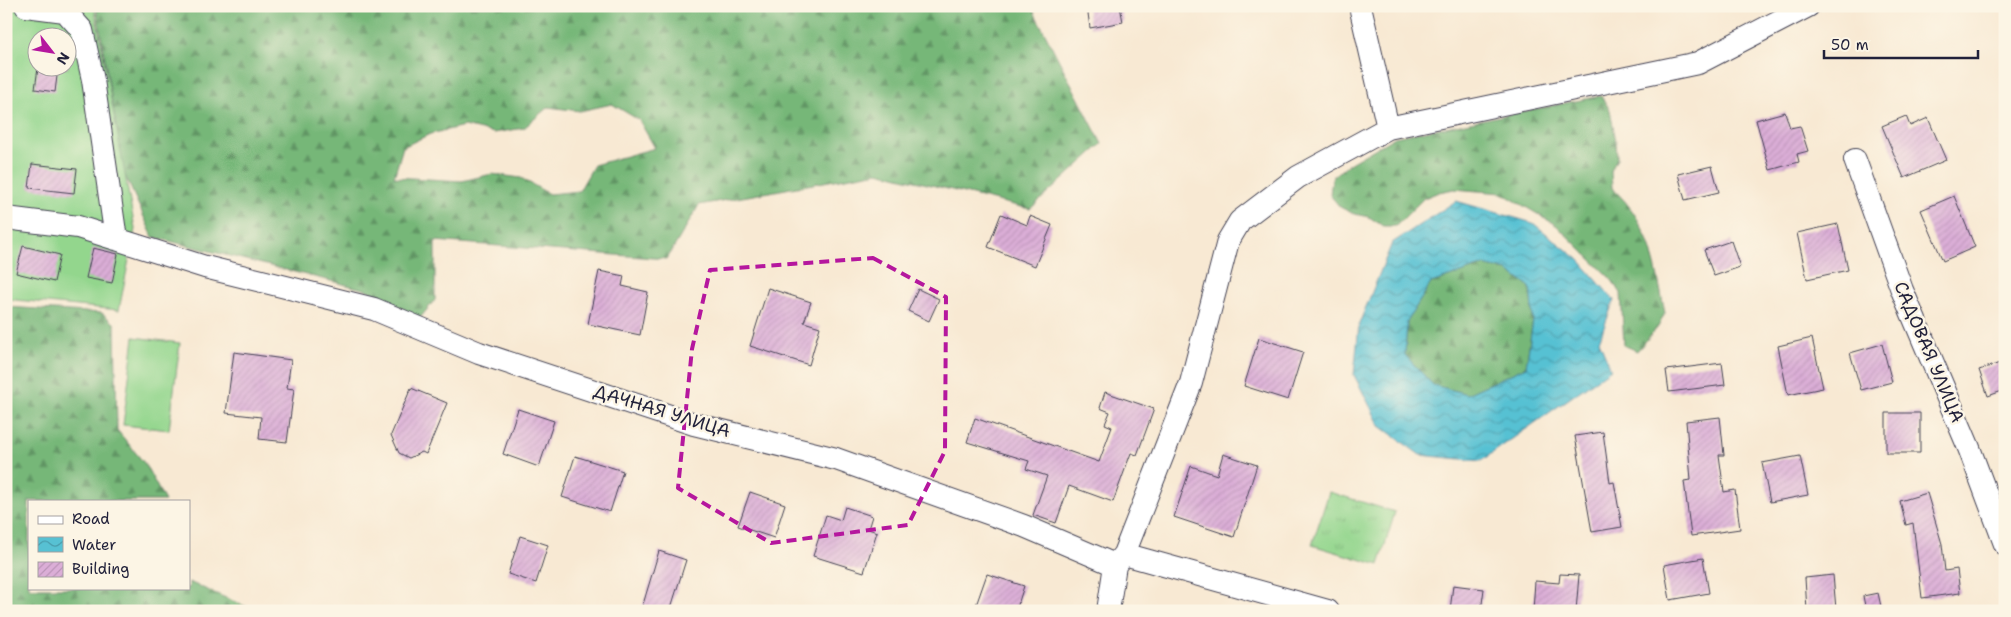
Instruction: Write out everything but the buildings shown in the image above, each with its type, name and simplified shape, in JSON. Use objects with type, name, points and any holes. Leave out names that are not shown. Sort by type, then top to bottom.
[{"type":"street","points":[[26,6],[65,11],[82,30],[92,80],[116,239]]},
{"type":"street","points":[[1360,6],[1388,128]]},
{"type":"street","points":[[1108,611],[1119,560],[1191,383],[1228,241],[1240,221],[1298,177],[1388,128],[1698,63],[1808,6]]},
{"type":"street","name":"САДОВАЯ УЛИЦА","points":[[1855,160],[1902,290],[1969,448],[2005,544]]},
{"type":"street","name":"ДАЧНАЯ УЛИЦА","points":[[6,218],[78,227],[205,266],[374,309],[478,353],[694,424],[836,458],[1119,560],[1328,611]]},
{"type":"highlighted area","points":[[873,258],[946,297],[945,451],[908,525],[771,543],[678,488],[692,349],[710,270]]},
{"type":"green space","points":[[6,6],[94,6],[135,229],[119,310],[6,299]]},
{"type":"green space","points":[[96,6],[1031,6],[1102,144],[1030,209],[878,172],[699,205],[667,259],[435,241],[435,300],[420,318],[367,290],[153,237],[124,173]],"holes":[[[612,104],[639,120],[655,148],[594,165],[579,191],[549,194],[521,178],[492,174],[462,181],[394,177],[403,147],[430,134],[464,126],[494,133],[524,128],[548,107],[580,111]]]},
{"type":"green space","points":[[1601,96],[1610,110],[1616,141],[1617,158],[1611,171],[1612,188],[1625,201],[1643,230],[1654,262],[1665,313],[1658,327],[1637,351],[1624,345],[1621,293],[1611,279],[1556,225],[1502,193],[1454,189],[1439,192],[1424,198],[1396,226],[1383,226],[1369,217],[1354,214],[1340,207],[1330,195],[1332,178],[1347,165],[1395,137]]},
{"type":"green space","points":[[1484,265],[1508,271],[1530,287],[1533,320],[1526,367],[1467,394],[1433,385],[1405,355],[1407,321],[1431,283]]},
{"type":"green space","points":[[6,307],[102,313],[115,324],[117,430],[145,464],[164,500],[28,500],[28,590],[190,590],[190,582],[256,611],[6,611]]},
{"type":"green space","points":[[134,337],[180,343],[169,430],[123,425]]},
{"type":"green space","points":[[1329,492],[1395,512],[1379,565],[1312,545]]},
{"type":"water","points":[[1456,201],[1533,223],[1578,259],[1614,300],[1599,341],[1611,369],[1481,461],[1420,455],[1380,426],[1354,375],[1359,324],[1392,243]],"holes":[[[1484,265],[1508,271],[1530,287],[1533,320],[1526,367],[1467,394],[1433,385],[1405,355],[1407,321],[1431,283]]]}]
